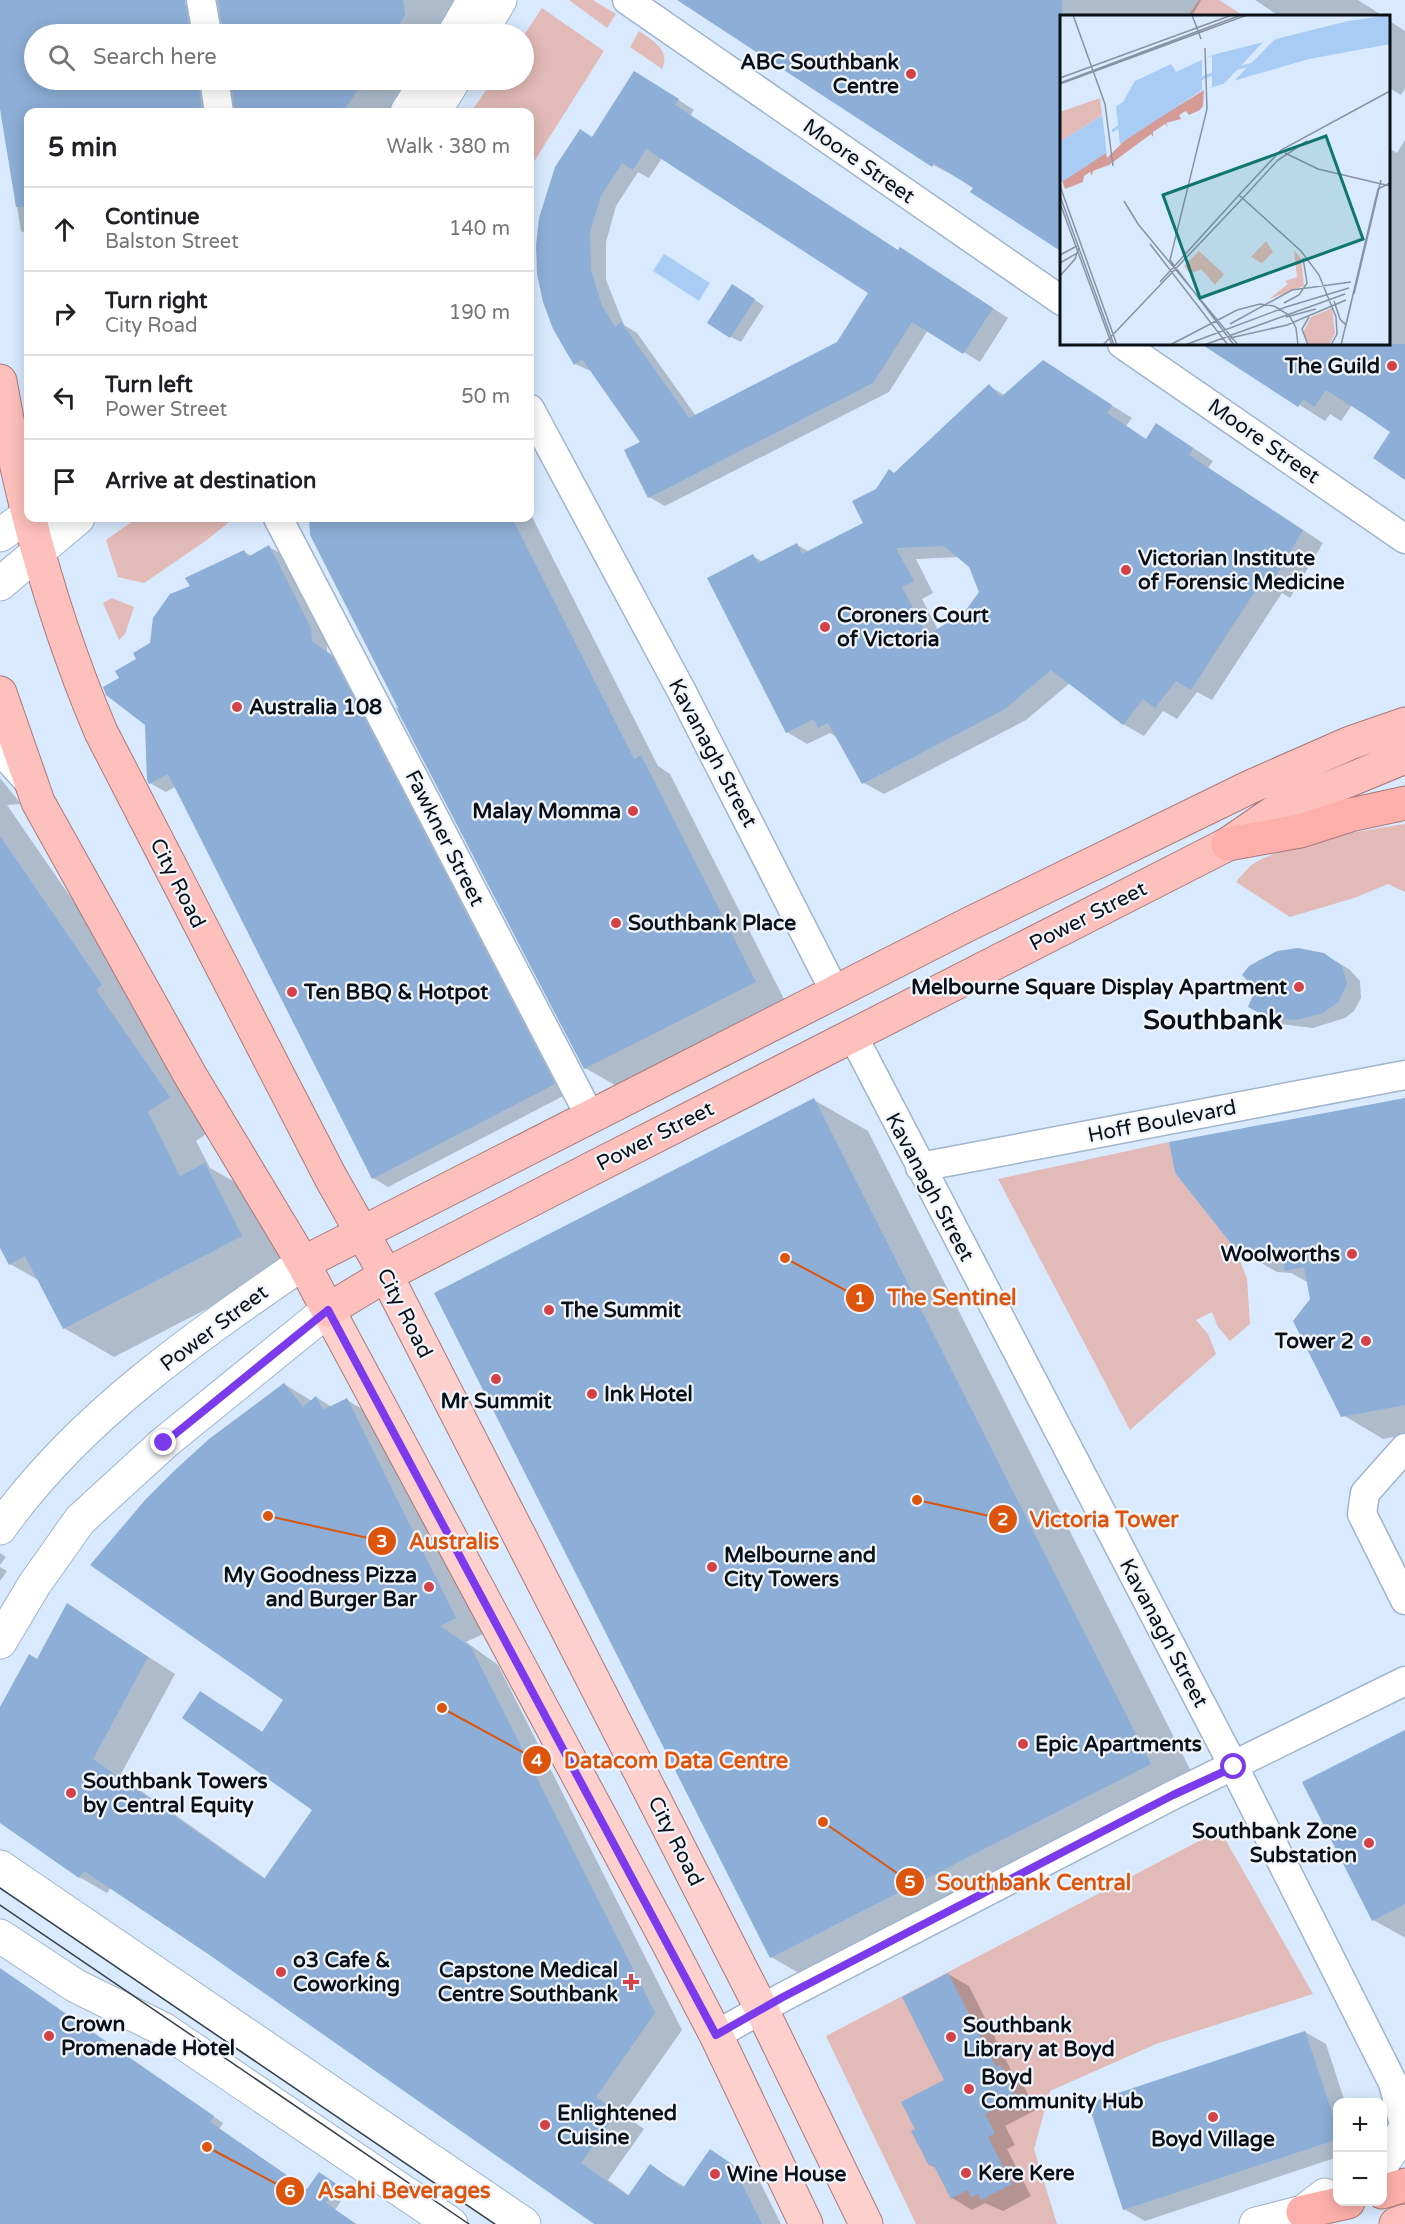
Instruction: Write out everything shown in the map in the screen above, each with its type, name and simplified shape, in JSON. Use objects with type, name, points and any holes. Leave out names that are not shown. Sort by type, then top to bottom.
[{"type":"highway","name":"City Road","points":[[0,381],[24,496]]},
{"type":"highway","name":"City Road","points":[[30,522],[37,551],[82,686],[122,777],[331,1178],[386,1275]]},
{"type":"highway","points":[[0,693],[28,781],[190,1075],[303,1263],[328,1310]]},
{"type":"highway","name":"Power Street","points":[[303,1263],[835,992],[1250,787],[1350,744],[1405,724]]},
{"type":"highway","name":"Power Street","points":[[328,1310],[386,1275],[1228,844],[1279,809],[1405,757]]},
{"type":"highway","points":[[1228,844],[1300,831],[1350,815],[1405,803]]},
{"type":"highway","name":"Kavanagh Street","points":[[835,992],[853,1036]]},
{"type":"highway","name":"Fawkner Street","points":[[591,1118],[612,1158]]},
{"type":"highway","points":[[1387,2191],[1405,2185]]},
{"type":"highway","points":[[1303,2211],[1333,2205]]},
{"type":"highway","points":[[1396,2224],[1405,2221]]},
{"type":"main road","name":"City Road","points":[[386,1275],[762,2010],[866,2224]]},
{"type":"main road","points":[[328,1310],[716,2035],[806,2224]]},
{"type":"street","points":[[201,0],[205,24]]},
{"type":"street","points":[[459,24],[474,0]]},
{"type":"street","points":[[486,24],[500,0]]},
{"type":"street","name":"Moore Street","points":[[627,0],[1060,301]]},
{"type":"street","points":[[216,90],[218,108]]},
{"type":"street","points":[[410,108],[421,90]]},
{"type":"street","points":[[436,108],[448,90]]},
{"type":"street","name":"Moore Street","points":[[1123,345],[1405,539]]},
{"type":"street","name":"Kavanagh Street","points":[[534,416],[681,690],[835,992]]},
{"type":"street","points":[[0,535],[24,518]]},
{"type":"street","points":[[0,584],[73,522]]},
{"type":"street","name":"Fawkner Street","points":[[280,522],[591,1118]]},
{"type":"street","points":[[0,750],[28,781]]},
{"type":"street","name":"Kavanagh Street","points":[[853,1036],[1234,1767],[1393,2083],[1405,2129]]},
{"type":"street","name":"Hoff Boulevard","points":[[920,1167],[1405,1075]]},
{"type":"street","name":"Power Street","points":[[0,1528],[15,1506],[74,1443],[140,1382],[251,1298],[303,1263]]},
{"type":"street","name":"Power Street","points":[[0,1642],[34,1585],[80,1520],[164,1443],[328,1310]]},
{"type":"street","points":[[1405,1448],[1365,1493],[1362,1514],[1405,1600]]},
{"type":"street","points":[[716,2035],[783,1997],[1152,1806],[1405,1681]]},
{"type":"street","points":[[0,1867],[524,2224]]},
{"type":"street","points":[[0,1936],[76,1986],[164,2029],[451,2224]]},
{"type":"street","points":[[1387,2158],[1405,2129]]},
{"type":"street","points":[[1256,2224],[1303,2211],[1333,2193]]},
{"type":"shaded area","points":[[569,0],[593,0],[616,14],[607,28]]},
{"type":"shaded area","points":[[1199,0],[1219,0],[1242,15],[1189,15]]},
{"type":"shaded area","points":[[542,8],[604,51],[534,162],[534,108],[474,108],[486,90],[534,90],[534,24],[531,24]]},
{"type":"shaded area","points":[[639,31],[655,42],[662,51],[664,62],[662,69],[630,47]]},
{"type":"shaded area","points":[[131,522],[229,522],[144,583],[118,577],[106,540]]},
{"type":"shaded area","points":[[112,598],[134,607],[125,634],[119,640],[103,603]]},
{"type":"shaded area","points":[[1405,824],[1405,892],[1388,884],[1354,898],[1290,917],[1236,882],[1256,862],[1289,848],[1349,833]]},
{"type":"shaded area","points":[[1169,1142],[1175,1173],[1236,1250],[1247,1279],[1250,1324],[1230,1341],[1218,1327],[1212,1312],[1196,1320],[1208,1334],[1216,1354],[1130,1430],[998,1179]]},
{"type":"shaded area","points":[[1220,1830],[1313,1994],[1156,2044],[1050,2091],[1034,2149],[1057,2224],[916,2224],[826,2036]]},
{"type":"water","points":[[664,254],[710,283],[699,301],[653,271]]},
{"type":"building","points":[[0,0],[185,0],[189,24],[24,24],[24,90],[199,90],[202,108],[24,108],[24,206],[16,207],[0,109]]},
{"type":"building","points":[[218,0],[403,0],[405,15],[399,24],[222,24]]},
{"type":"building","name":"ABC Southbank Centre","points":[[677,0],[1062,0],[1062,15],[1060,15],[1060,251],[970,192],[973,188],[934,163],[932,167]]},
{"type":"building","points":[[634,71],[679,99],[675,105],[898,250],[900,247],[993,308],[963,354],[912,322],[873,383],[648,498],[624,450],[640,442],[582,359],[574,365],[553,329],[543,302],[537,274],[536,245],[539,218],[555,167],[580,129],[592,137]],"holes":[[[646,149],[868,293],[837,342],[689,418],[621,322],[615,327],[602,306],[591,270],[590,232],[601,196],[622,163],[633,170]]]},
{"type":"building","points":[[232,90],[357,90],[346,108],[234,108]]},
{"type":"building","points":[[732,284],[755,299],[730,338],[707,323]]},
{"type":"building","points":[[1405,344],[1405,480],[1373,458],[1390,432],[1364,414],[1326,390],[1314,407],[1303,399],[1298,407],[1203,345]]},
{"type":"building","name":"Victorian Institute of Forensic Medicine","points":[[1043,360],[1112,405],[1107,413],[1146,439],[1156,423],[1193,448],[1189,455],[1303,530],[1269,588],[1261,582],[1191,690],[1176,681],[1155,708],[1143,699],[1123,725],[1051,670],[1005,709],[862,784],[828,723],[818,728],[814,719],[786,733],[707,578],[753,554],[758,563],[797,543],[802,554],[863,523],[852,501],[876,489],[889,469],[894,473],[989,384],[1001,397]],"holes":[[[944,546],[969,567],[979,592],[966,610],[927,636],[902,587],[914,581],[896,548]]]},
{"type":"building","points":[[309,522],[514,522],[634,759],[641,755],[756,982],[584,1069],[395,706],[399,710],[310,535]]},
{"type":"building","points":[[269,545],[311,628],[312,641],[332,656],[555,1084],[372,1179],[168,774],[149,784],[147,780],[145,725],[106,695],[103,687],[119,678],[115,671],[136,659],[133,653],[150,643],[153,618],[170,594],[190,586],[185,578],[244,550],[248,557]]},
{"type":"building","points":[[0,836],[102,985],[96,990],[170,1097],[148,1112],[180,1176],[205,1163],[242,1236],[63,1329],[25,1256],[9,1265],[0,1248]]},
{"type":"building","name":"Melbourne Square Display Apartment","points":[[1298,948],[1324,953],[1342,966],[1347,984],[1338,1002],[1323,1013],[1296,1020],[1269,1018],[1248,1007],[1253,995],[1249,982],[1242,975],[1249,966],[1277,951]]},
{"type":"building","points":[[814,1098],[1151,1764],[770,1958],[434,1293]]},
{"type":"building","points":[[1405,1098],[1405,1405],[1341,1417],[1293,1321],[1310,1299],[1304,1267],[1285,1271],[1281,1250],[1236,1250],[1175,1173],[1169,1142]]},
{"type":"building","points":[[284,1383],[303,1407],[316,1396],[323,1410],[347,1398],[456,1618],[440,1626],[471,1647],[655,2013],[596,2097],[617,2112],[581,2163],[628,2196],[650,2164],[683,2188],[710,2149],[732,2164],[762,2224],[594,2224],[211,1956],[84,1871],[79,1878],[0,1823],[0,1707],[29,1654],[37,1659],[67,1603],[148,1657],[93,1759],[264,1879],[312,1810],[182,1718],[200,1691],[262,1732],[283,1700],[90,1565],[145,1500],[175,1470],[209,1439]]},
{"type":"building","name":"Southbank Zone Substation","points":[[1405,1730],[1405,1904],[1372,1921],[1302,1782]]},
{"type":"building","name":"Crown Promenade Hotel","points":[[0,1968],[214,2116],[210,2122],[307,2189],[319,2172],[338,2185],[326,2203],[356,2224],[0,2224]]},
{"type":"building","name":"Boyd Community Hub","points":[[948,1973],[996,2067],[1000,2065],[1016,2098],[985,2114],[995,2133],[988,2137],[1012,2184],[981,2200],[978,2194],[971,2197],[967,2190],[951,2199],[933,2164],[929,2166],[911,2131],[915,2129],[901,2102],[944,2080],[902,1997]]},
{"type":"building","name":"Boyd Village","points":[[1305,2031],[1333,2115],[1333,2141],[1123,2210],[1088,2103]]},
{"type":"tram line","points":[[0,1888],[495,2224]]},
{"type":"tram line","points":[[0,1905],[469,2224]]},
{"type":"place","name":"ABC Southbank Centre","points":[[911,74]]},
{"type":"place","name":"The Guild","points":[[1392,366]]},
{"type":"place","name":"Victorian Institute of Forensic Medicine","points":[[1126,570]]},
{"type":"place","name":"Coroners Court of Victoria","points":[[825,627]]},
{"type":"place","name":"Australia 108","points":[[237,707]]},
{"type":"place","name":"Malay Momma","points":[[633,811]]},
{"type":"place","name":"Southbank Place","points":[[616,923]]},
{"type":"place","name":"Melbourne Square Display Apartment","points":[[1299,987]]},
{"type":"place","name":"Ten BBQ & Hotpot","points":[[292,992]]},
{"type":"place","name":"Woolworths","points":[[1352,1254]]},
{"type":"place","name":"The Sentinel","points":[[785,1258]]},
{"type":"place","name":"The Summit","points":[[549,1310]]},
{"type":"place","name":"Tower 2","points":[[1366,1341]]},
{"type":"place","name":"Mr Summit","points":[[496,1379]]},
{"type":"place","name":"Ink Hotel","points":[[592,1394]]},
{"type":"place","name":"Victoria Tower","points":[[917,1500]]},
{"type":"place","name":"Australis","points":[[268,1516]]},
{"type":"place","name":"Melbourne and City Towers","points":[[712,1567]]},
{"type":"place","name":"My Goodness Pizza and Burger Bar","points":[[429,1587]]},
{"type":"place","name":"Datacom Data Centre","points":[[442,1708]]},
{"type":"place","name":"Epic Apartments","points":[[1023,1744]]},
{"type":"place","name":"Southbank Towers by Central Equity","points":[[71,1793]]},
{"type":"place","name":"Southbank Central","points":[[823,1822]]},
{"type":"place","name":"Southbank Zone Substation","points":[[1369,1843]]},
{"type":"place","name":"o3 Cafe & Coworking","points":[[281,1972]]},
{"type":"place","name":"Capstone Medical Centre Southbank","points":[[631,1982]]},
{"type":"place","name":"Crown Promenade Hotel","points":[[49,2036]]},
{"type":"place","name":"Southbank Library at Boyd","points":[[951,2037]]},
{"type":"place","name":"Boyd Community Hub","points":[[969,2089]]},
{"type":"place","name":"Boyd Village","points":[[1213,2117]]},
{"type":"place","name":"Enlightened Cuisine","points":[[545,2125]]},
{"type":"place","name":"Asahi Beverages","points":[[207,2147]]},
{"type":"place","name":"Kere Kere","points":[[966,2173]]},
{"type":"place","name":"Wine House","points":[[715,2174]]},
{"type":"district","name":"Southbank","points":[[1213,1020]]},
{"type":"route","points":[[164,1443],[328,1310],[716,2035],[783,1997],[1173,1795],[1234,1767]]}]
